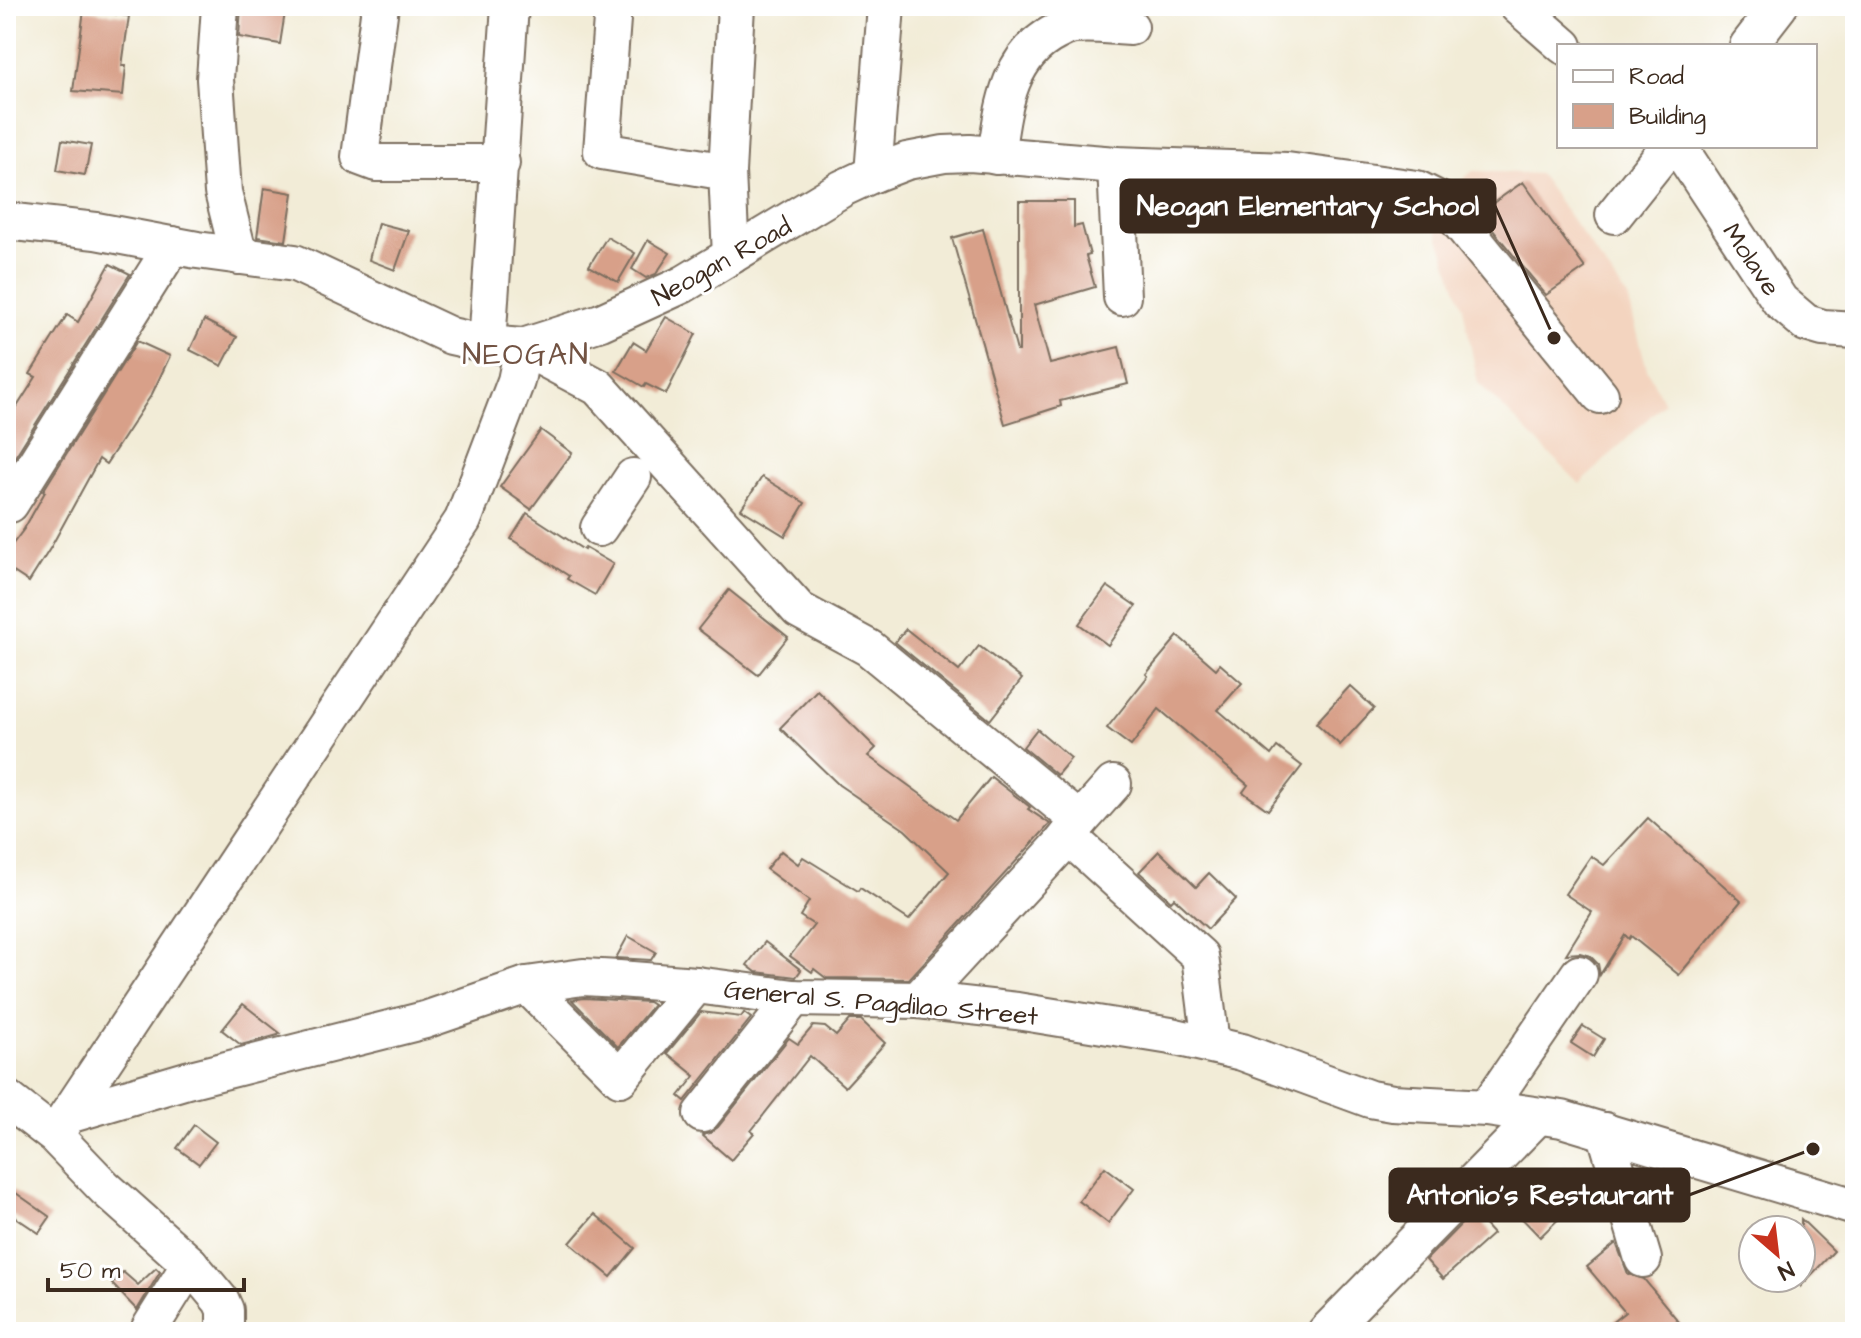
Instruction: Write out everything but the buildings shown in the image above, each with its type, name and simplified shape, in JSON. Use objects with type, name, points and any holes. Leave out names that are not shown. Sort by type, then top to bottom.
[{"type":"street","points":[[220,6],[215,79],[223,192],[239,256]]},
{"type":"street","points":[[380,6],[360,157],[376,163],[501,163]]},
{"type":"street","points":[[487,344],[510,6]]},
{"type":"street","points":[[613,6],[602,151],[727,172]]},
{"type":"street","points":[[731,256],[727,172],[736,6]]},
{"type":"street","points":[[873,174],[886,6]]},
{"type":"street","points":[[1518,6],[1562,44]]},
{"type":"street","points":[[1750,44],[1779,6]]},
{"type":"street","points":[[996,156],[1002,113],[1022,59],[1046,37],[1070,25],[1130,27]]},
{"type":"street","points":[[1614,215],[1667,148]]},
{"type":"street","name":"Molave","points":[[1679,148],[1780,301],[1806,323],[1823,328],[1855,330]]},
{"type":"street","name":"Neogan Road","points":[[6,221],[96,231],[295,263],[451,336],[487,344],[523,347],[637,307],[684,284],[843,188],[907,161],[944,154],[1116,165],[1287,171],[1417,189],[1443,202],[1600,395]]},
{"type":"street","points":[[1116,165],[1122,297]]},
{"type":"street","points":[[10,504],[173,245]]},
{"type":"street","points":[[62,1126],[463,520],[516,381],[523,347],[598,387],[799,610],[869,648],[1074,828],[1200,956],[1211,1044]]},
{"type":"street","points":[[599,528],[633,477]]},
{"type":"street","points":[[918,1000],[1113,784]]},
{"type":"street","points":[[1487,1108],[1579,974]]},
{"type":"street","name":"General S. Pagdilao Street","points":[[62,1126],[187,1080],[425,1020],[527,985],[583,977],[696,985],[794,998],[918,1000],[1017,1011],[1211,1044],[1242,1052],[1370,1099],[1487,1108],[1562,1119],[1855,1207]]},
{"type":"street","points":[[527,985],[620,1078],[696,985]]},
{"type":"street","points":[[702,1114],[794,998]]},
{"type":"street","points":[[6,1098],[62,1126],[105,1188],[190,1264],[221,1301],[225,1310],[225,1332]]},
{"type":"street","points":[[1326,1332],[1537,1117]]},
{"type":"street","points":[[1605,1131],[1643,1259]]},
{"type":"street","points":[[150,1328],[190,1264]]},
{"type":"shaded area","points":[[1473,171],[1539,174],[1628,298],[1647,369],[1664,403],[1580,484],[1478,383],[1463,307],[1428,207]]},
{"type":"place","name":"Neogan Elementary School","points":[[1554,338]]},
{"type":"place","name":"Antonio's Restaurant","points":[[1813,1149]]},
{"type":"district","name":"NEOGAN","points":[[526,354]]}]
